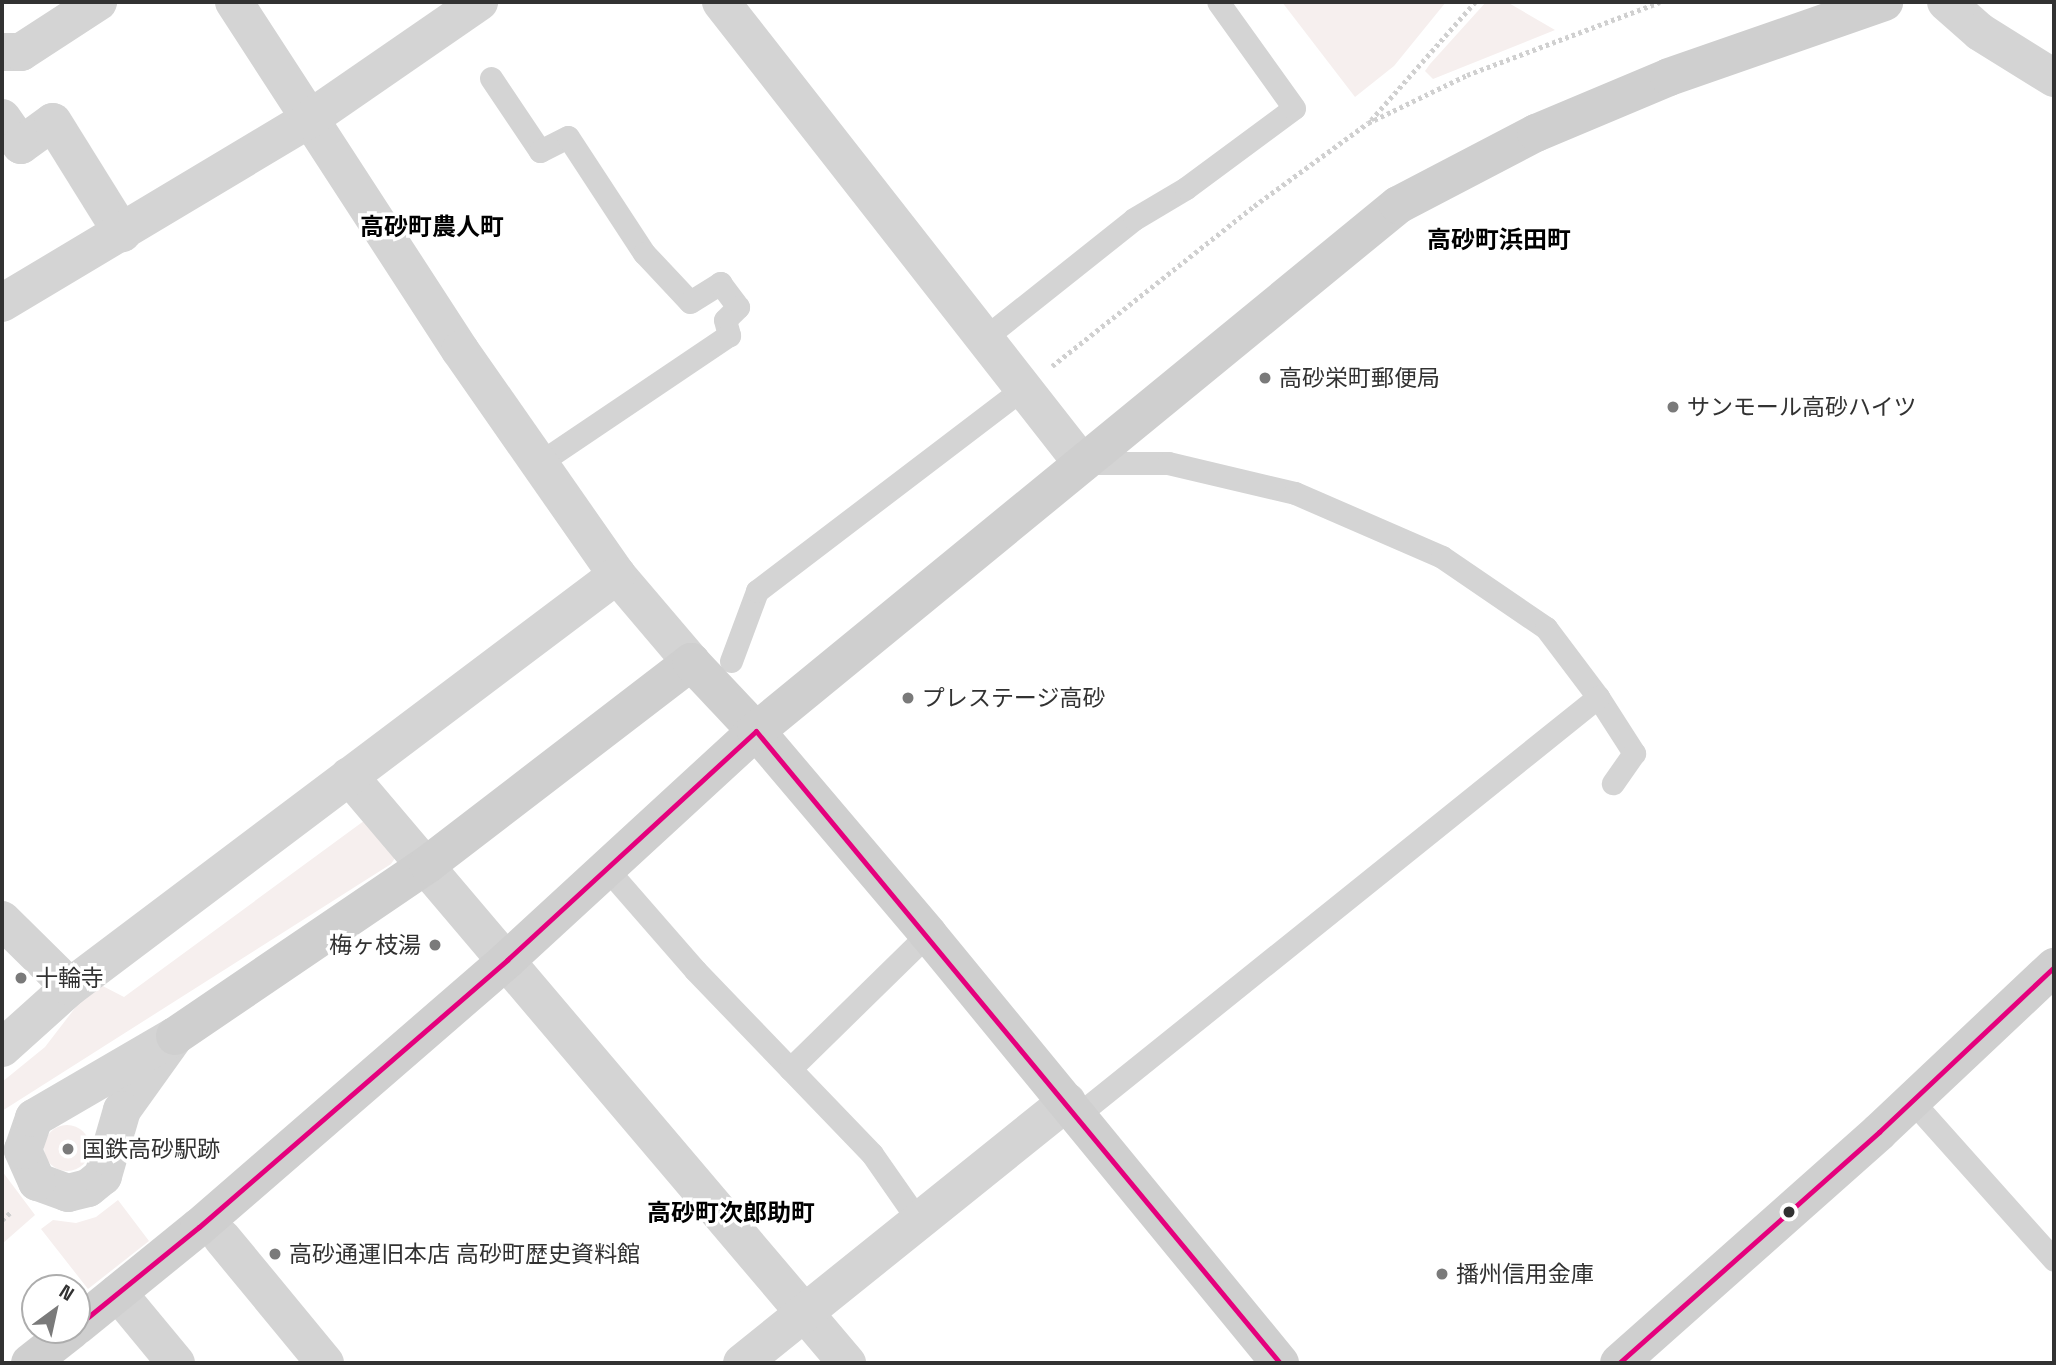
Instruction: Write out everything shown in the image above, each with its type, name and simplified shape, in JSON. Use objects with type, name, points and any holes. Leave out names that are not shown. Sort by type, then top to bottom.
[{"type":"street","points":[[2,52],[21,52],[98,2]]},
{"type":"street","points":[[234,2],[308,120],[617,575],[691,662],[756,731],[928,934],[1280,1363]]},
{"type":"street","points":[[2,303],[308,120],[479,2]]},
{"type":"street","points":[[721,2],[1021,390],[1082,463]]},
{"type":"street","points":[[91,1315],[507,960],[756,731],[1398,205],[1536,133],[1657,82],[1884,2]]},
{"type":"street","points":[[1946,2],[1980,32],[2054,78]]},
{"type":"street","points":[[2,118],[21,145],[53,122],[121,233]]},
{"type":"street","points":[[2,1048],[69,987],[617,575]]},
{"type":"street","points":[[175,1036],[428,864],[691,662]]},
{"type":"street","points":[[349,776],[428,864],[847,1363]]},
{"type":"street","points":[[2,920],[69,987]]},
{"type":"street","points":[[1619,1363],[1912,1101],[2054,967]]},
{"type":"street","points":[[742,1363],[918,1220],[1073,1108]]},
{"type":"street","points":[[222,1238],[325,1363]]},
{"type":"street","points":[[118,1293],[176,1363]]},
{"type":"street","points":[[30,1363],[54,1344]]},
{"type":"lane","points":[[982,340],[1134,219],[1185,188],[1294,108],[1218,2]]},
{"type":"lane","points":[[491,78],[540,151],[568,137],[644,253],[690,302],[720,284],[738,307],[725,320],[729,335],[539,463]]},
{"type":"lane","points":[[731,661],[757,591],[1021,390]]},
{"type":"lane","points":[[1082,463],[1168,463],[1295,493],[1442,557],[1546,628],[1598,696],[1634,753],[1613,783]]},
{"type":"lane","points":[[1073,1108],[1598,696]]},
{"type":"lane","points":[[607,869],[790,1069],[872,1154],[918,1220]]},
{"type":"lane","points":[[790,1069],[928,934]]},
{"type":"lane","points":[[1912,1101],[2054,1260]]},
{"type":"path","points":[[1368,123],[1475,2]]},
{"type":"path","points":[[1021,390],[1254,206],[1368,123],[1467,75],[1660,2]]},
{"type":"path","points":[[2,1220],[15,1209]]},
{"type":"shaded area","points":[[1282,2],[1446,2],[1394,66],[1355,97]]},
{"type":"shaded area","points":[[1486,2],[1507,2],[1555,30],[1433,79],[1425,71]]},
{"type":"shaded area","points":[[372,815],[401,849],[391,864],[2,1111],[2,1082],[45,1047],[95,982],[124,997]]},
{"type":"shaded area","points":[[67,1125],[84,1131],[90,1148],[84,1165],[67,1171],[50,1165],[44,1148],[50,1131]]},
{"type":"shaded area","points":[[2,1171],[35,1215],[2,1244]]},
{"type":"shaded area","points":[[118,1200],[149,1241],[91,1287],[91,1274],[76,1274],[41,1229],[53,1220],[76,1223],[96,1217]]},
{"type":"transit line","points":[[91,1315],[199,1227],[507,960],[756,731],[1280,1363]]},
{"type":"transit line","points":[[1619,1363],[1879,1132],[2054,967]]},
{"type":"place","name":"高砂栄町郵便局","points":[[1265,378]]},
{"type":"place","name":"サンモール高砂ハイツ","points":[[1673,407]]},
{"type":"place","name":"プレステージ高砂","points":[[908,698]]},
{"type":"place","name":"梅ヶ枝湯","points":[[435,945]]},
{"type":"place","name":"十輪寺","points":[[21,978]]},
{"type":"place","name":"国鉄高砂駅跡","points":[[68,1149]]},
{"type":"place","name":"高砂通運旧本店 高砂町歴史資料館","points":[[275,1254]]},
{"type":"place","name":"播州信用金庫","points":[[1442,1274]]},
{"type":"district","name":"高砂町農人町","points":[[432,227]]},
{"type":"district","name":"高砂町浜田町","points":[[1499,240]]},
{"type":"district","name":"高砂町次郎助町","points":[[731,1213]]}]
